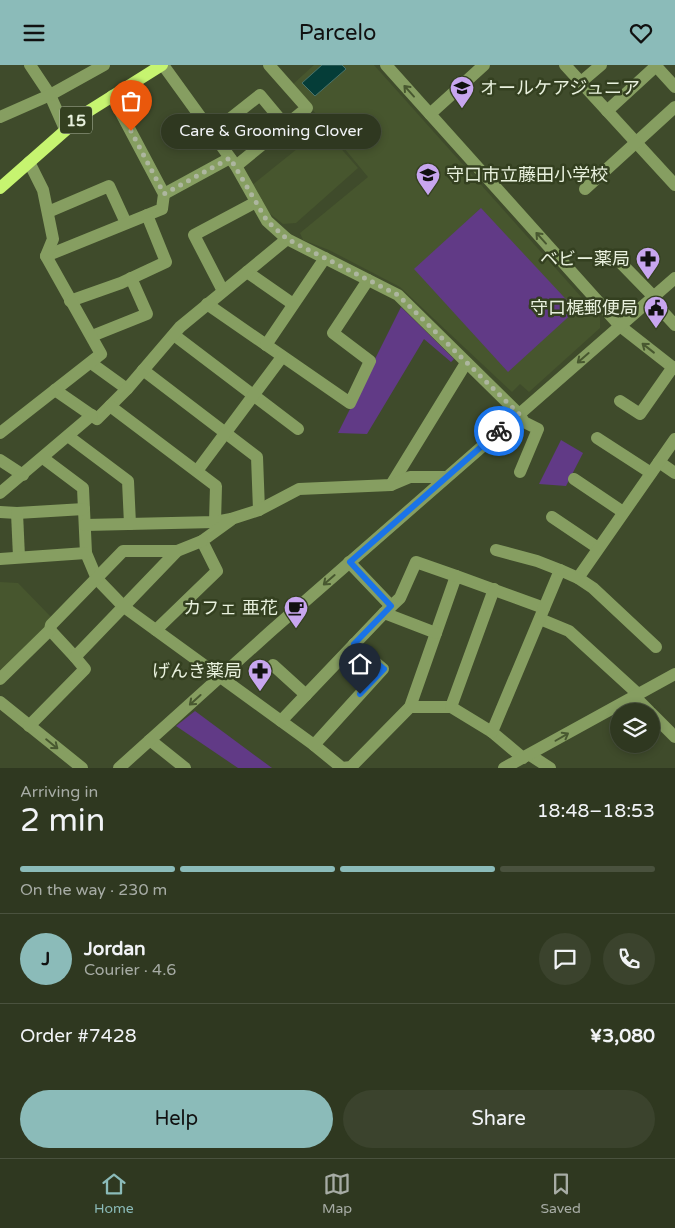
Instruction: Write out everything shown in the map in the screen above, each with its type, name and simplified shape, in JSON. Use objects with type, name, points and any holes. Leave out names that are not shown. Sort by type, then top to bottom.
[{"type":"main road","name":"15","points":[[0,188],[84,114],[112,96],[146,70],[162,65]]},
{"type":"street","points":[[30,65],[50,95],[65,129]]},
{"type":"street","points":[[0,117],[50,95],[104,65]]},
{"type":"street","points":[[162,65],[233,162],[267,221],[287,239],[398,295],[519,414],[524,422],[538,429],[520,472]]},
{"type":"street","points":[[164,194],[233,162],[307,108],[269,65]]},
{"type":"street","points":[[386,65],[620,326],[674,368],[640,414],[620,401]]},
{"type":"street","points":[[430,114],[484,65]]},
{"type":"street","points":[[566,65],[636,142],[670,171],[675,185]]},
{"type":"street","points":[[581,82],[601,65]]},
{"type":"street","points":[[607,111],[658,66],[675,87]]},
{"type":"street","points":[[212,133],[260,95],[286,125]]},
{"type":"street","points":[[46,256],[162,209],[164,194],[112,96]]},
{"type":"street","points":[[585,189],[675,107]]},
{"type":"street","points":[[29,162],[43,190],[53,239],[46,256]]},
{"type":"street","points":[[48,212],[109,186],[126,223]]},
{"type":"street","points":[[224,291],[194,235],[256,202]]},
{"type":"street","points":[[70,301],[166,262],[147,215]]},
{"type":"street","points":[[55,389],[97,419],[127,389],[180,327],[287,239]]},
{"type":"street","points":[[0,433],[101,355],[46,256]]},
{"type":"street","points":[[266,345],[325,258]]},
{"type":"street","points":[[616,258],[675,325]]},
{"type":"street","points":[[247,272],[294,304]]},
{"type":"street","points":[[92,336],[147,314],[130,278]]},
{"type":"street","points":[[119,768],[446,477],[675,278]]},
{"type":"street","points":[[207,304],[350,403],[370,361],[333,333],[368,280]]},
{"type":"street","points":[[174,335],[298,429]]},
{"type":"street","points":[[197,471],[282,357]]},
{"type":"street","points":[[91,363],[127,389]]},
{"type":"street","points":[[391,485],[466,363]]},
{"type":"street","points":[[143,371],[257,457],[259,510]]},
{"type":"street","points":[[110,406],[216,486],[215,521]]},
{"type":"street","points":[[0,493],[92,415]]},
{"type":"street","points":[[68,436],[128,481],[130,524]]},
{"type":"street","points":[[597,438],[651,473]]},
{"type":"street","points":[[578,578],[675,439]]},
{"type":"street","points":[[44,457],[83,488],[86,553],[97,579],[124,607],[314,745],[342,768],[351,767],[410,707],[456,576]]},
{"type":"street","points":[[0,460],[23,475]]},
{"type":"street","points":[[659,462],[675,473]]},
{"type":"street","points":[[85,525],[231,519],[259,510],[299,489],[391,485],[410,477],[446,477]]},
{"type":"street","points":[[574,479],[623,512]]},
{"type":"street","points":[[0,512],[16,513],[84,509]]},
{"type":"street","points":[[16,513],[19,557]]},
{"type":"street","points":[[552,517],[598,548]]},
{"type":"street","points":[[0,679],[50,629],[51,625],[122,551],[177,551],[202,541],[231,519]]},
{"type":"street","points":[[156,630],[217,571],[202,541]]},
{"type":"street","points":[[496,550],[537,561],[578,578],[594,589],[656,647]]},
{"type":"street","points":[[75,657],[177,551]]},
{"type":"street","points":[[0,559],[86,553]]},
{"type":"street","points":[[350,562],[388,610],[436,633]]},
{"type":"street","points":[[281,721],[400,598],[416,563],[494,589],[542,613],[569,631],[643,703]]},
{"type":"street","points":[[492,732],[560,570]]},
{"type":"street","points":[[451,707],[494,589]]},
{"type":"street","points":[[30,726],[85,669],[50,629]]},
{"type":"street","points":[[314,745],[384,669],[354,644]]},
{"type":"street","points":[[273,665],[306,695]]},
{"type":"street","points":[[504,768],[675,674]]},
{"type":"street","points":[[0,703],[82,768]]},
{"type":"street","points":[[410,707],[451,707],[492,732],[527,757],[550,768]]},
{"type":"street","points":[[660,722],[675,737]]},
{"type":"street","points":[[150,740],[185,768]]},
{"type":"shaded area","name":"守口市立藤田小学校","points":[[314,65],[374,65],[600,318],[600,328],[529,392],[520,384],[512,392],[400,287],[329,250],[303,240],[300,233],[368,177],[292,85]]},
{"type":"shaded area","points":[[323,128],[358,168],[296,223],[283,224],[269,213],[251,186]]},
{"type":"shaded area","points":[[481,208],[576,310],[508,372],[414,269]]},
{"type":"shaded area","points":[[401,307],[454,359],[451,362],[424,339],[367,434],[338,433]]},
{"type":"shaded area","points":[[561,440],[583,453],[566,486],[539,484]]},
{"type":"shaded area","points":[[0,582],[18,583],[51,617],[49,624],[0,674]]},
{"type":"shaded area","points":[[195,711],[272,768],[238,768],[176,726]]},
{"type":"water","points":[[322,65],[342,65],[346,69],[315,96],[302,83]]},
{"type":"way so far","points":[[131,131],[164,194],[230,158],[267,221],[287,239],[398,295],[519,414],[499,431]]},
{"type":"place","name":"オールケアジュニア","points":[[462,109]]},
{"type":"place","name":"Care & Grooming Clover","points":[[131,131]]},
{"type":"place","name":"守口市立藤田小学校","points":[[428,196]]},
{"type":"place","name":"ベビー薬局","points":[[648,280]]},
{"type":"place","name":"守口梶郵便局","points":[[656,329]]},
{"type":"place","name":"カフェ 亜花","points":[[296,629]]},
{"type":"place","name":"げんき薬局","points":[[260,692]]},
{"type":"route","points":[[360,694],[384,669],[354,644],[391,606],[350,562],[499,431]]}]
